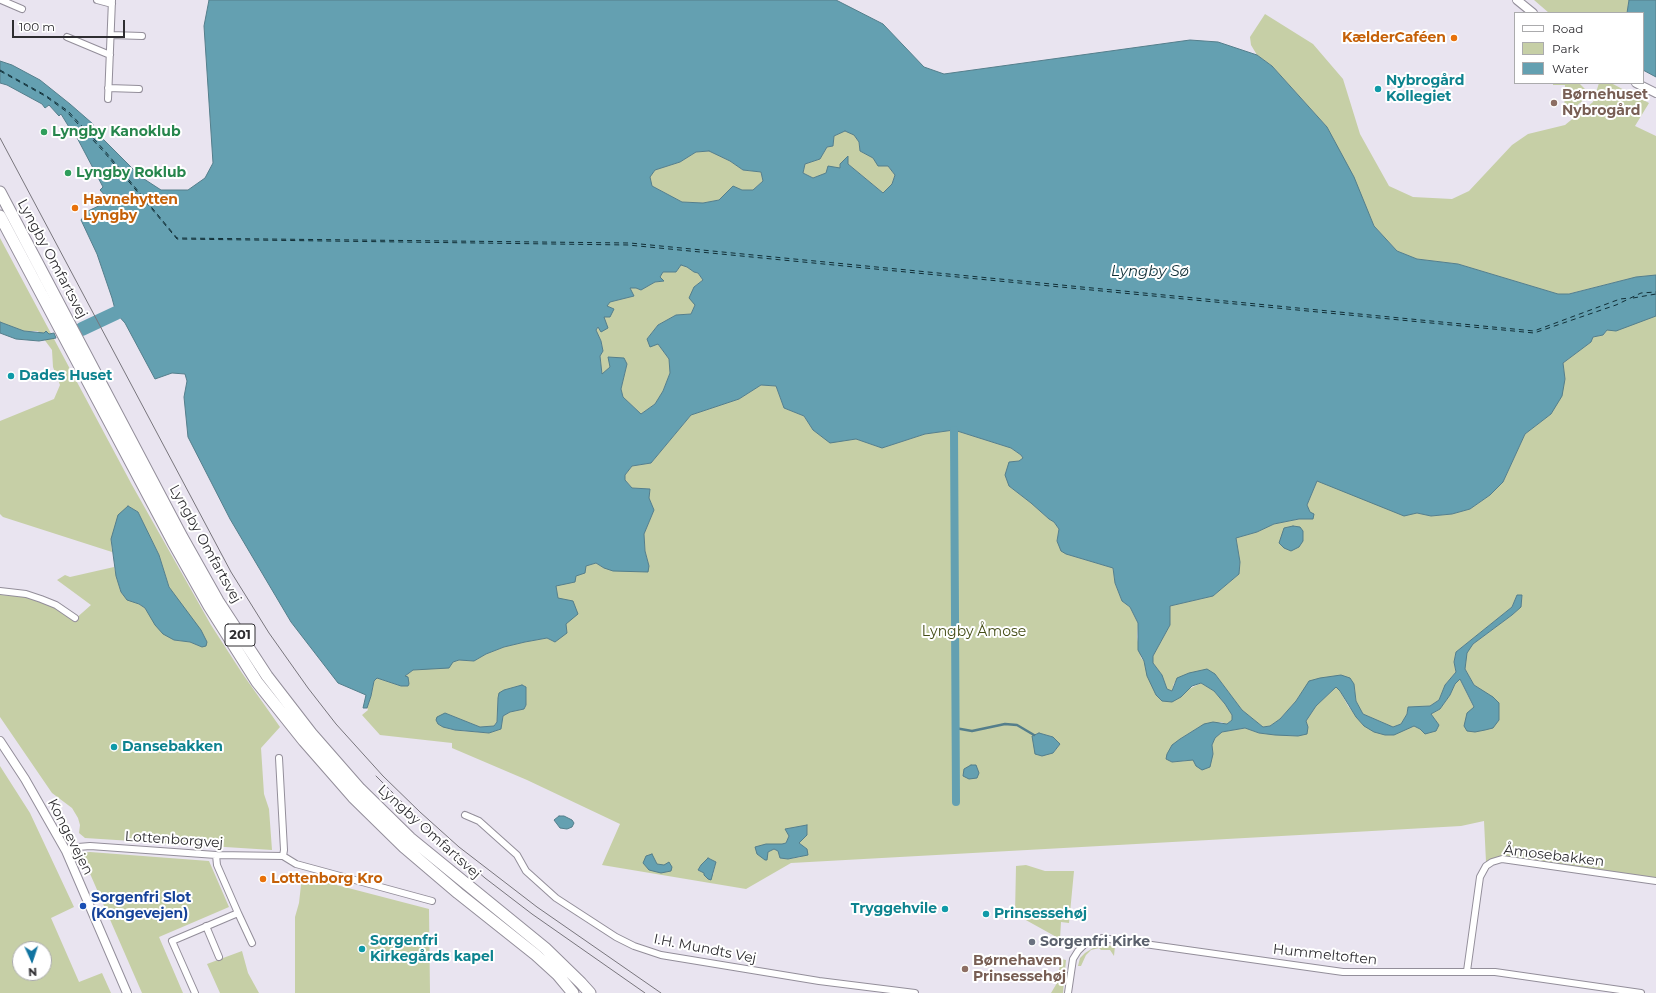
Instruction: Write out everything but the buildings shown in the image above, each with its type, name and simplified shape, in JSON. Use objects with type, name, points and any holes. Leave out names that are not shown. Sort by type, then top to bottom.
[{"type":"highway","name":"Lyngby Omfartsvej","points":[[0,192],[182,537],[218,601],[267,676],[311,733],[360,789],[410,838],[546,948],[590,993]]},
{"type":"highway","name":"Lyngby Omfartsvej","points":[[0,216],[173,542],[209,606],[257,682],[304,742],[353,797],[404,847],[536,955],[558,975],[573,993]]},
{"type":"street","points":[[1,0],[22,9]]},
{"type":"street","points":[[97,0],[112,2],[108,99]]},
{"type":"street","points":[[1517,0],[1532,12]]},
{"type":"street","points":[[111,35],[142,36]]},
{"type":"street","points":[[67,37],[110,55]]},
{"type":"street","points":[[1638,84],[1656,93]]},
{"type":"street","points":[[108,88],[139,89]]},
{"type":"street","points":[[0,591],[26,594],[41,599],[56,605],[75,618]]},
{"type":"street","name":"Kongevejen","points":[[0,741],[25,779],[66,851],[128,993]]},
{"type":"street","points":[[279,758],[284,850],[283,856]]},
{"type":"street","name":"I.H. Mundts Vej","points":[[466,815],[479,821],[517,855],[526,871],[556,898],[616,937],[634,946],[661,954],[819,981],[915,993]]},
{"type":"street","name":"Lottenborgvej","points":[[66,851],[78,847],[90,846],[216,855],[283,856],[296,864],[432,901]]},
{"type":"street","points":[[216,855],[217,865],[252,943]]},
{"type":"street","name":"Åmosebakken","points":[[1467,971],[1480,877],[1486,866],[1492,862],[1502,859],[1656,881]]},
{"type":"street","points":[[195,993],[172,941],[238,913]]},
{"type":"street","points":[[206,926],[218,957]]},
{"type":"street","name":"Hummeltoften","points":[[1068,993],[1073,959],[1085,944],[1102,938],[1343,972],[1377,973],[1467,971],[1524,976],[1641,993]]},
{"type":"green space","points":[[1534,0],[1629,0],[1627,12],[1548,12]]},
{"type":"green space","points":[[1265,14],[1313,44],[1343,79],[1360,134],[1389,186],[1413,197],[1452,199],[1469,191],[1512,145],[1528,134],[1565,125],[1593,102],[1599,84],[1613,84],[1649,103],[1635,126],[1656,136],[1656,275],[1636,277],[1568,294],[1558,294],[1458,264],[1417,259],[1397,251],[1374,226],[1327,127],[1272,66],[1257,55],[1251,45],[1250,37]]},
{"type":"green space","points":[[1580,84],[1586,90],[1588,96],[1564,117],[1565,85],[1553,85]]},
{"type":"green space","points":[[845,131],[854,134],[859,142],[860,151],[888,166],[895,175],[892,184],[883,193],[848,164],[848,157],[840,168],[813,178],[803,173],[805,164],[820,159],[827,147],[833,146],[834,136]]},
{"type":"green space","points":[[709,151],[730,161],[743,170],[761,172],[763,181],[753,190],[742,190],[733,187],[719,200],[703,203],[682,202],[652,186],[649,177],[655,170],[680,162],[696,152]]},
{"type":"green space","points":[[0,238],[132,485],[211,625],[242,673],[280,727],[261,748],[264,794],[269,809],[272,850],[85,838],[79,833],[80,825],[72,808],[52,793],[0,717],[0,595],[21,596],[50,605],[74,620],[91,605],[57,580],[65,575],[70,577],[114,567],[121,592],[127,599],[145,608],[174,640],[190,642],[202,647],[182,606],[169,587],[159,555],[138,512],[128,506],[111,539],[112,552],[3,517],[0,514],[0,421],[54,399],[60,385],[53,367],[52,350],[38,331],[24,331],[0,322]]},
{"type":"green space","points":[[681,265],[698,273],[703,280],[694,287],[695,305],[691,314],[676,315],[658,325],[647,339],[658,344],[669,359],[670,373],[663,391],[655,404],[641,414],[623,397],[621,389],[627,364],[610,367],[602,375],[600,356],[603,351],[601,341],[596,330],[604,321],[604,317],[614,309],[606,306],[610,302],[634,296],[630,288],[641,290],[655,282],[663,281],[660,277],[663,272],[676,272]]},
{"type":"green space","name":"Lyngby Åmose","points":[[1656,316],[1656,878],[1497,858],[1486,862],[1484,821],[1461,826],[791,863],[746,889],[602,865],[620,824],[527,780],[452,748],[452,743],[380,735],[362,715],[368,710],[367,708],[374,681],[377,678],[401,686],[407,682],[408,677],[405,676],[413,670],[429,668],[459,660],[474,661],[486,654],[504,647],[525,642],[547,638],[555,642],[560,638],[556,586],[576,576],[586,566],[596,563],[604,568],[649,566],[645,551],[644,534],[654,510],[649,498],[650,489],[632,488],[625,480],[625,475],[632,466],[651,463],[691,415],[739,399],[761,385],[776,386],[784,408],[804,416],[813,430],[830,442],[856,439],[882,448],[925,434],[954,430],[1011,448],[1021,455],[1023,458],[1019,461],[1009,462],[1009,486],[1054,522],[1059,529],[1057,541],[1066,554],[1113,568],[1115,583],[1122,601],[1130,607],[1138,623],[1137,637],[1141,658],[1144,661],[1156,695],[1189,689],[1201,683],[1214,691],[1232,715],[1232,720],[1227,724],[1221,722],[1199,727],[1180,739],[1167,754],[1167,759],[1172,762],[1185,761],[1213,754],[1212,745],[1215,738],[1222,732],[1245,728],[1259,733],[1298,736],[1308,727],[1306,721],[1316,706],[1336,687],[1340,691],[1348,706],[1364,726],[1409,728],[1414,726],[1420,729],[1439,725],[1431,714],[1440,709],[1450,695],[1455,684],[1460,679],[1474,708],[1467,731],[1481,690],[1474,685],[1465,669],[1466,653],[1473,644],[1512,615],[1521,606],[1522,595],[1517,595],[1512,607],[1456,652],[1454,662],[1456,672],[1445,685],[1439,700],[1430,706],[1408,707],[1407,714],[1401,724],[1393,727],[1363,714],[1356,701],[1354,684],[1304,689],[1296,701],[1280,719],[1270,726],[1263,727],[1242,710],[1215,674],[1174,683],[1172,691],[1167,689],[1162,675],[1153,663],[1153,656],[1170,625],[1170,606],[1213,596],[1239,574],[1240,562],[1236,538],[1257,532],[1274,524],[1299,519],[1313,519],[1307,505],[1317,481],[1409,514],[1417,513],[1431,516],[1452,514],[1470,509],[1490,495],[1503,482],[1525,434],[1551,414],[1565,379],[1563,363],[1591,342],[1593,337],[1603,335],[1607,330]],"holes":[[[522,685],[526,687],[526,705],[524,709],[510,712],[503,716],[501,729],[489,733],[462,731],[449,729],[438,724],[445,713],[480,727],[494,726],[497,722],[498,698],[504,690]],[[1038,733],[1053,737],[1060,744],[1053,753],[1032,736]],[[807,825],[803,839],[799,843],[807,849],[801,857],[788,859],[780,858],[778,851],[774,849],[768,852],[766,844],[786,843],[789,836],[786,829]],[[708,858],[716,862],[713,875],[704,875],[705,873],[698,870]]]},
{"type":"green space","points":[[0,766],[30,813],[74,907],[51,918],[79,982],[102,973],[111,993],[0,993]]},
{"type":"green space","points":[[90,852],[209,861],[229,907],[159,937],[183,993],[142,993],[81,853]]},
{"type":"green space","points":[[1026,865],[1045,871],[1074,871],[1069,923],[1061,922],[1060,939],[1015,914],[1016,866]]},
{"type":"green space","points":[[302,876],[429,909],[430,993],[295,993],[295,917],[299,903]]},
{"type":"green space","points":[[1098,945],[1115,946],[1114,956],[1110,950],[1101,950],[1099,948],[1091,950],[1086,955],[1081,966],[1078,966],[1080,958],[1085,953]]},
{"type":"green space","points":[[242,951],[248,973],[259,993],[220,993],[207,964]]},
{"type":"green space","points":[[1061,959],[1066,960],[1063,993],[1051,993],[1057,983]]},
{"type":"water","name":"Lyngby Sø","points":[[209,0],[836,0],[883,24],[924,67],[944,74],[1190,40],[1218,42],[1257,55],[1272,66],[1327,127],[1354,177],[1374,226],[1397,251],[1417,259],[1458,264],[1558,294],[1569,294],[1636,277],[1656,275],[1656,316],[1616,331],[1607,330],[1603,335],[1593,337],[1591,342],[1563,363],[1565,379],[1562,396],[1551,414],[1525,434],[1503,482],[1490,495],[1470,509],[1452,514],[1431,516],[1417,513],[1404,516],[1317,481],[1307,505],[1310,512],[1314,514],[1313,519],[1299,519],[1274,524],[1257,532],[1236,538],[1240,562],[1239,574],[1213,596],[1170,606],[1170,625],[1153,656],[1153,663],[1162,675],[1167,689],[1172,691],[1177,678],[1189,673],[1207,669],[1215,674],[1242,710],[1263,727],[1270,726],[1280,719],[1296,701],[1309,681],[1341,675],[1350,678],[1354,684],[1356,701],[1363,714],[1393,727],[1401,724],[1407,714],[1408,707],[1430,706],[1439,700],[1445,685],[1456,672],[1454,662],[1456,652],[1512,607],[1517,595],[1522,595],[1521,607],[1473,644],[1467,653],[1465,669],[1474,685],[1493,697],[1499,703],[1499,720],[1493,728],[1475,732],[1467,731],[1464,726],[1467,713],[1474,707],[1460,679],[1455,684],[1450,695],[1440,709],[1431,714],[1439,725],[1436,731],[1425,734],[1414,726],[1394,735],[1385,735],[1374,732],[1364,726],[1356,717],[1336,687],[1316,706],[1306,721],[1308,727],[1307,734],[1298,736],[1275,735],[1259,733],[1245,728],[1222,732],[1215,738],[1212,745],[1213,754],[1210,767],[1202,770],[1196,766],[1193,760],[1172,762],[1166,759],[1172,745],[1204,724],[1213,722],[1227,724],[1232,720],[1232,715],[1214,691],[1201,683],[1192,686],[1181,697],[1172,702],[1162,701],[1156,695],[1147,676],[1144,661],[1138,650],[1138,623],[1130,607],[1122,601],[1115,583],[1113,568],[1066,554],[1061,551],[1057,541],[1059,529],[1054,522],[1009,486],[1005,475],[1009,462],[1019,461],[1023,458],[1021,455],[1011,448],[954,430],[925,434],[882,448],[856,439],[830,443],[813,430],[804,416],[784,408],[776,386],[761,385],[739,399],[691,415],[651,463],[632,466],[625,475],[625,480],[632,488],[650,489],[649,498],[654,510],[644,534],[645,551],[649,566],[648,572],[613,571],[596,563],[586,566],[585,573],[576,576],[575,582],[556,586],[558,598],[573,601],[578,614],[566,624],[567,633],[555,642],[547,638],[525,642],[504,647],[486,654],[474,661],[459,660],[453,662],[449,668],[413,670],[405,676],[408,677],[408,686],[401,686],[377,678],[374,681],[367,708],[363,708],[366,695],[338,683],[291,622],[230,519],[188,437],[184,397],[187,381],[185,374],[172,373],[155,379],[125,323],[116,313],[97,254],[81,220],[88,211],[105,203],[108,199],[100,190],[103,187],[74,132],[72,132],[61,114],[59,116],[49,105],[45,108],[42,104],[7,85],[0,83],[0,61],[12,65],[40,80],[93,124],[93,129],[141,177],[161,190],[188,190],[205,178],[213,163],[204,26]],"holes":[[[845,131],[854,135],[859,142],[860,151],[873,158],[878,166],[888,166],[895,175],[892,184],[883,193],[848,164],[848,156],[840,164],[840,168],[828,166],[826,173],[813,178],[803,173],[805,164],[820,159],[827,147],[833,146],[834,136]],[[709,151],[730,161],[743,170],[761,172],[763,181],[753,190],[742,190],[733,186],[719,200],[703,203],[682,202],[652,186],[650,177],[655,170],[680,162],[696,152]],[[681,265],[698,273],[703,280],[694,287],[689,298],[695,305],[691,314],[676,315],[658,325],[647,339],[650,347],[658,344],[669,359],[670,373],[663,391],[655,404],[641,414],[623,397],[621,389],[627,364],[624,358],[608,357],[610,367],[602,374],[600,356],[603,351],[601,341],[596,330],[598,327],[601,332],[608,328],[604,317],[610,317],[614,309],[607,306],[610,302],[634,296],[630,288],[641,290],[655,282],[664,281],[660,277],[663,272],[676,272]]]},
{"type":"water","points":[[1629,0],[1656,0],[1656,77],[1644,71],[1644,12],[1627,12]]},
{"type":"water","points":[[0,322],[24,331],[44,333],[46,331],[49,334],[54,333],[56,338],[39,341],[16,339],[0,333]]},
{"type":"water","points":[[128,506],[138,512],[159,555],[169,587],[201,630],[207,642],[206,646],[202,647],[190,642],[174,640],[163,634],[155,625],[145,608],[139,604],[127,600],[121,592],[116,576],[111,539],[118,515]]},
{"type":"water","points":[[1293,526],[1300,527],[1303,531],[1303,541],[1299,547],[1291,551],[1284,548],[1279,543],[1284,528]]},
{"type":"water","points":[[522,685],[526,687],[526,705],[524,709],[510,712],[503,716],[501,729],[489,733],[455,730],[443,727],[438,724],[436,720],[437,717],[445,713],[480,727],[494,726],[497,722],[499,693]]},
{"type":"water","points":[[1039,733],[1053,737],[1060,744],[1053,753],[1042,756],[1035,754],[1032,736]]},
{"type":"water","points":[[971,765],[976,765],[979,773],[977,778],[969,779],[963,776],[964,769]]},
{"type":"water","points":[[559,816],[564,816],[572,820],[574,823],[572,827],[567,829],[560,828],[554,820]]},
{"type":"water","points":[[807,825],[807,835],[799,843],[807,849],[808,855],[788,859],[780,858],[778,851],[774,849],[768,852],[767,860],[765,860],[757,854],[755,847],[766,844],[786,843],[789,836],[785,829]]},
{"type":"water","points":[[652,854],[657,864],[664,865],[669,862],[672,867],[671,871],[661,873],[649,870],[643,863],[646,856]]},
{"type":"water","points":[[708,858],[716,862],[711,880],[704,875],[704,873],[698,870]]},
{"type":"waterway","points":[[82,329],[116,313]]},
{"type":"waterway","points":[[954,430],[956,802]]},
{"type":"waterway","points":[[955,728],[972,731],[1005,724],[1017,725],[1034,735]]},
{"type":"ferry route","points":[[0,70],[45,95],[68,111],[105,151],[177,238],[630,243],[1534,331],[1620,299],[1630,298]]},
{"type":"ferry route","points":[[0,71],[45,96],[67,112],[104,152],[177,239],[628,245],[1534,333],[1616,305],[1641,293],[1656,292]]},
{"type":"ferry route","points":[[1633,298],[1656,294]]},
{"type":"tram line","points":[[0,138],[231,572],[269,633],[308,688],[336,724],[383,776],[459,847],[537,907],[661,993]]},
{"type":"tram line","points":[[376,776],[435,835],[485,878],[532,914],[645,993]]},
{"type":"place","name":"KælderCaféen","points":[[1454,38]]},
{"type":"place","name":"Nybrogård Kollegiet","points":[[1378,89]]},
{"type":"place","name":"Børnehuset Nybrogård","points":[[1554,103]]},
{"type":"place","name":"Lyngby Kanoklub","points":[[44,132]]},
{"type":"place","name":"Lyngby Roklub","points":[[68,173]]},
{"type":"place","name":"Havnehytten Lyngby","points":[[75,208]]},
{"type":"place","name":"Dades Huset","points":[[11,376]]},
{"type":"place","name":"Dansebakken","points":[[114,747]]},
{"type":"place","name":"Lottenborg Kro","points":[[263,879]]},
{"type":"place","name":"Sorgenfri Slot (Kongevejen)","points":[[83,906]]},
{"type":"place","name":"Tryggehvile","points":[[945,909]]},
{"type":"place","name":"Prinsessehøj","points":[[986,914]]},
{"type":"place","name":"Sorgenfri Kirke","points":[[1032,942]]},
{"type":"place","name":"Sorgenfri Kirkegårds kapel","points":[[362,949]]},
{"type":"place","name":"Børnehaven Prinsessehøj","points":[[965,969]]}]
